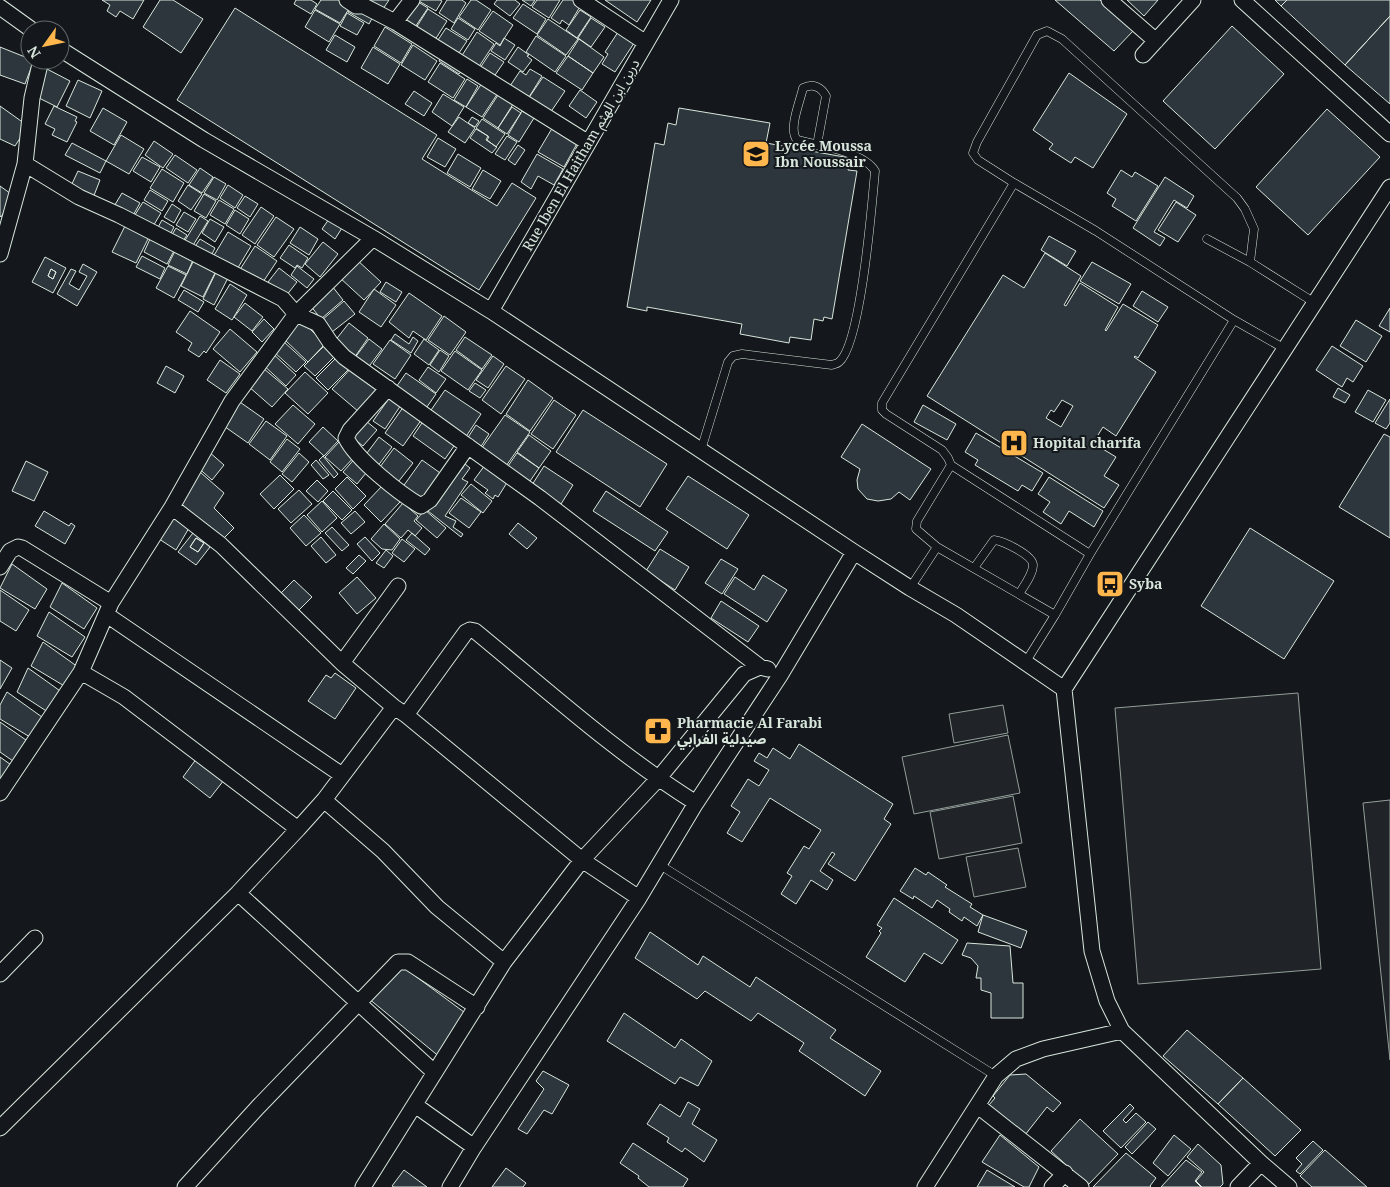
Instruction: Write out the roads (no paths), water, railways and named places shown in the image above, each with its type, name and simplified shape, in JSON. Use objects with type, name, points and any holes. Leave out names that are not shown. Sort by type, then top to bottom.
[{"type":"street","points":[[347,0],[356,6],[364,6],[395,22],[587,142]]},
{"type":"street","points":[[395,22],[412,0]]},
{"type":"street","points":[[580,0],[646,43]]},
{"type":"street","name":"Rue Iben El Haitham دربن ابن الهثم","points":[[491,311],[587,142],[671,0]]},
{"type":"street","points":[[1109,0],[1156,41]]},
{"type":"street","points":[[1143,55],[1193,0]]},
{"type":"street","points":[[1242,0],[1390,134]]},
{"type":"street","points":[[0,8],[20,22]]},
{"type":"street","points":[[70,55],[204,140],[373,238],[491,311],[854,552],[956,615],[1064,689]]},
{"type":"street","points":[[0,254],[24,164],[32,98],[38,70]]},
{"type":"street","points":[[24,164],[80,197],[283,299],[296,314],[318,324],[330,342],[344,357],[540,498],[760,667],[781,674]]},
{"type":"street","points":[[1289,1187],[1122,1032],[1107,1001],[1092,951],[1064,689],[1390,187]]},
{"type":"street","points":[[0,793],[81,672],[109,609],[172,507],[232,401],[296,314],[373,238]]},
{"type":"street","points":[[388,388],[350,430],[346,438],[382,478],[414,502],[421,506],[430,500],[468,446]]},
{"type":"street","points":[[172,507],[221,545],[342,663],[582,860],[639,898]]},
{"type":"street","points":[[0,568],[10,551],[18,547],[109,609],[342,775]]},
{"type":"street","points":[[450,1187],[474,1147],[660,865],[696,803],[781,674],[854,552]]},
{"type":"street","points":[[342,663],[398,586]]},
{"type":"street","points":[[0,1128],[238,893],[298,830],[324,800],[342,775],[400,711],[466,632],[470,630],[475,631],[571,711],[658,779],[696,803]]},
{"type":"street","points":[[363,1187],[504,962],[582,860],[658,779],[744,674],[760,667]]},
{"type":"street","points":[[81,672],[124,697],[298,830]]},
{"type":"street","points":[[324,800],[382,851],[437,907],[504,962]]},
{"type":"street","points":[[238,893],[434,1072]]},
{"type":"street","points":[[0,974],[35,938]]},
{"type":"street","points":[[185,1187],[258,1107],[398,962],[408,962],[477,1007]]},
{"type":"street","points":[[925,1187],[996,1076],[1016,1059],[1043,1050],[1122,1032]]},
{"type":"street","points":[[415,1105],[474,1147]]},
{"type":"street","points":[[978,1106],[1081,1187]]},
{"type":"street","points":[[1238,1187],[1261,1163]]},
{"type":"street","points":[[1052,1187],[1065,1173]]},
{"type":"lane","points":[[1250,262],[1254,228],[1245,209],[1237,198],[1062,39],[1048,31],[1037,36],[977,142],[973,153],[978,160],[1096,230],[1234,320],[1285,349]]},
{"type":"lane","points":[[701,450],[728,362],[733,356],[742,354],[832,365],[839,362],[847,348],[858,309],[870,233],[875,171],[871,164],[854,155],[797,140],[794,136],[793,128],[804,88],[808,86],[817,86],[826,96],[817,144]]},
{"type":"lane","points":[[1014,183],[882,403],[882,410],[942,450],[951,465],[1090,554]]},
{"type":"lane","points":[[1207,239],[1250,262],[1315,302]]},
{"type":"lane","points":[[1025,663],[1234,320]]},
{"type":"lane","points":[[951,465],[917,521],[916,528],[937,547],[1055,615]]},
{"type":"lane","points":[[974,568],[994,540],[1002,541],[1031,559],[1033,564],[1031,573],[1019,594]]},
{"type":"lane","points":[[910,588],[937,547]]},
{"type":"lane","points":[[660,865],[996,1076]]},
{"type":"place","name":"Lycée Moussa Ibn Noussair","points":[[756,154]]},
{"type":"place","name":"Hopital charifa","points":[[1014,443]]},
{"type":"place","name":"Syba","points":[[1110,584]]},
{"type":"place","name":"Pharmacie Al Farabi صيدلية الفرابي","points":[[658,731]]}]
